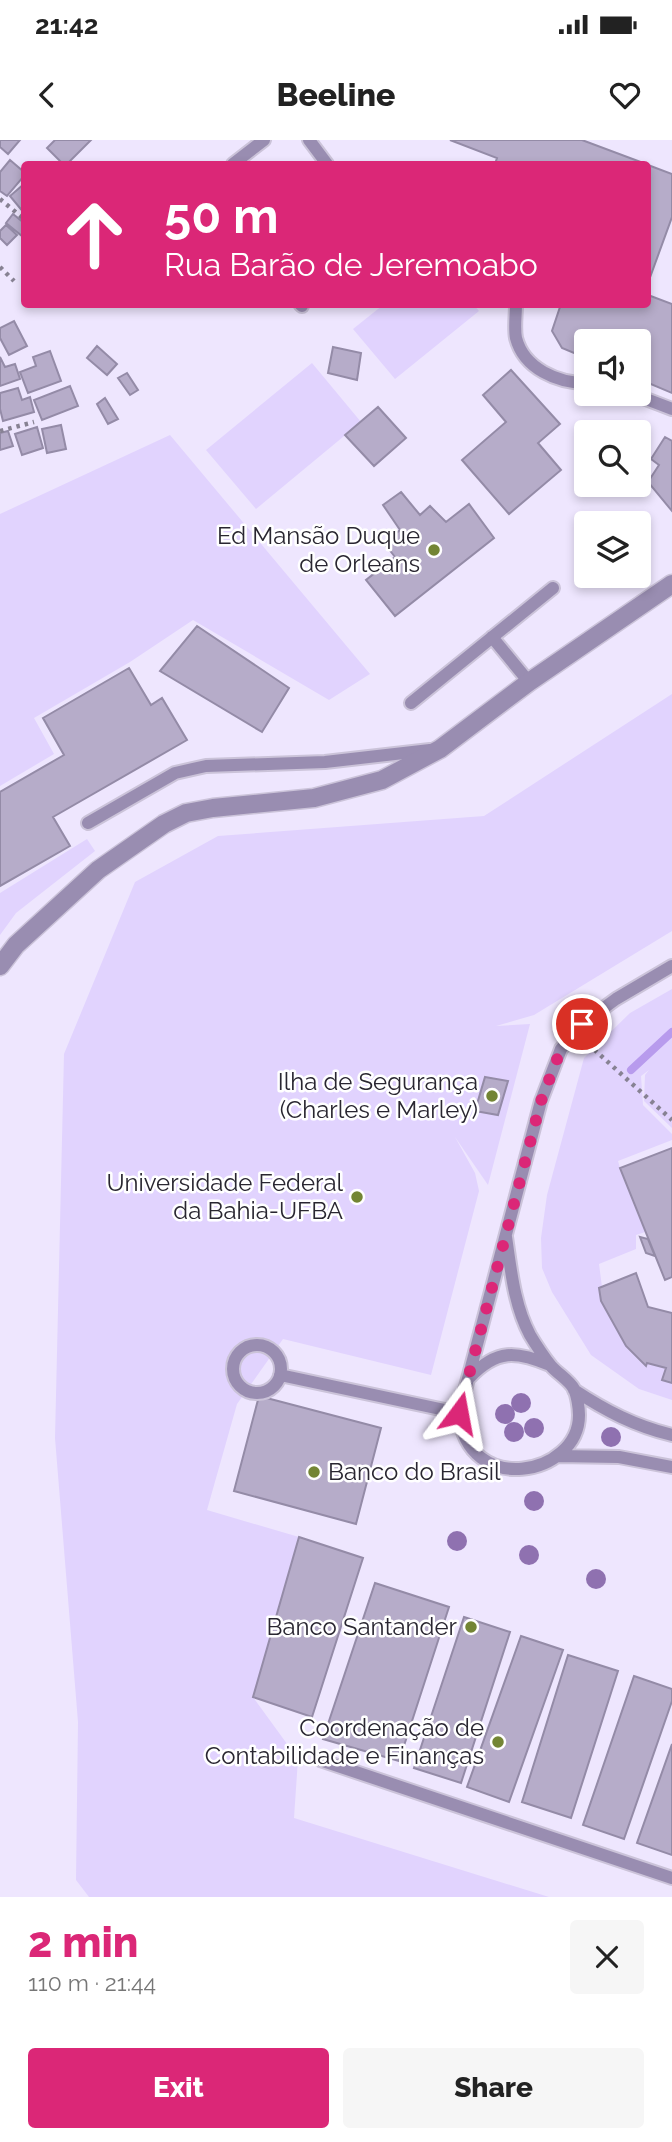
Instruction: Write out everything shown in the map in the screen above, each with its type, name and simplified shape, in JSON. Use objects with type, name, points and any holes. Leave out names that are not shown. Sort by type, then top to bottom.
[{"type":"street","points":[[0,966],[16,945],[98,870],[164,824],[186,813],[314,798],[383,780],[440,749],[529,682],[672,584]]},
{"type":"lane","points":[[237,161],[264,140]]},
{"type":"lane","points":[[309,140],[325,161]]},
{"type":"lane","points":[[516,308],[516,338],[527,359],[558,380],[574,382]]},
{"type":"lane","points":[[651,401],[672,409]]},
{"type":"lane","points":[[411,703],[553,588]]},
{"type":"lane","points":[[492,637],[529,682]]},
{"type":"lane","points":[[88,823],[175,773],[206,766],[368,759],[440,749]]},
{"type":"lane","points":[[672,966],[616,999],[582,1024],[561,1049],[541,1101],[459,1413],[465,1439],[472,1452],[488,1463],[502,1468],[524,1469],[557,1456],[620,1457],[672,1467]]},
{"type":"lane","points":[[506,1237],[519,1309],[530,1335],[550,1365],[575,1390],[607,1412],[672,1435]]},
{"type":"lane","points":[[467,1379],[480,1366],[509,1354],[529,1356],[550,1365]]},
{"type":"lane","points":[[280,1375],[459,1413]]},
{"type":"lane","points":[[557,1456],[573,1440],[578,1428],[580,1414],[575,1390]]},
{"type":"lane","points":[[320,1760],[672,1878]]},
{"type":"path","points":[[0,199],[21,216]]},
{"type":"path","points":[[0,267],[14,281]]},
{"type":"path","points":[[0,431],[34,422]]},
{"type":"path","points":[[580,1055],[596,1037]]},
{"type":"path","points":[[588,1044],[672,1120]]},
{"type":"shaded area","points":[[379,308],[476,308],[479,311],[395,379],[353,329]]},
{"type":"shaded area","points":[[312,363],[361,422],[256,509],[206,450]]},
{"type":"shaded area","points":[[170,435],[370,674],[329,700],[193,620],[130,662],[34,718],[54,754],[0,786],[0,514]]},
{"type":"shaded area","points":[[672,694],[672,931],[534,1015],[496,1026],[530,1024],[488,1185],[455,1137],[475,1173],[479,1191],[431,1375],[283,1339],[237,1404],[207,1510],[299,1537],[253,1697],[298,1759],[294,1818],[549,1897],[89,1897],[76,1880],[78,1722],[55,1438],[64,1054],[135,882],[218,836],[484,816]]},
{"type":"shaded area","points":[[87,839],[95,851],[16,913],[0,935],[0,893]]},
{"type":"shaded area","points":[[672,989],[672,1128],[644,1101],[645,1075],[649,1070],[641,1076],[643,1105],[672,1134],[672,1140],[618,1161],[645,1232],[636,1235],[636,1249],[599,1264],[602,1287],[672,1363],[672,1400],[639,1389],[591,1355],[552,1292],[542,1268],[541,1238],[547,1195],[584,1058],[630,1013]]},
{"type":"building","points":[[0,140],[20,140],[8,154],[0,147]]},
{"type":"building","points":[[55,140],[91,140],[70,161],[60,161],[47,148]]},
{"type":"building","points":[[450,140],[582,140],[638,161],[496,161],[497,158]]},
{"type":"building","points":[[10,160],[21,169],[21,180],[7,196],[0,191],[0,172]]},
{"type":"building","points":[[651,166],[672,174],[672,217],[651,275]]},
{"type":"building","points":[[21,187],[21,209],[10,196]]},
{"type":"building","points":[[13,214],[21,221],[21,235],[6,223]]},
{"type":"building","points":[[6,225],[17,235],[7,245],[0,238],[0,231]]},
{"type":"building","points":[[651,296],[672,304],[672,393],[651,384],[651,329],[574,329],[574,353],[562,348],[552,331],[560,308],[651,308]]},
{"type":"building","points":[[14,321],[27,346],[9,355],[0,338],[0,328]]},
{"type":"building","points":[[97,346],[117,364],[107,375],[87,358]]},
{"type":"building","points":[[333,347],[361,353],[357,380],[328,373]]},
{"type":"building","points":[[50,351],[61,381],[28,393],[20,372],[36,366],[33,357]]},
{"type":"building","points":[[0,357],[5,367],[15,364],[20,379],[0,386]]},
{"type":"building","points":[[511,370],[560,424],[538,443],[561,470],[509,514],[462,460],[506,422],[483,395]]},
{"type":"building","points":[[127,373],[138,390],[130,395],[118,378]]},
{"type":"building","points":[[70,386],[78,406],[42,420],[34,400]]},
{"type":"building","points":[[18,388],[22,400],[30,397],[34,412],[3,421],[0,393]]},
{"type":"building","points":[[105,398],[118,419],[108,424],[97,404]]},
{"type":"building","points":[[378,407],[406,438],[374,466],[345,435]]},
{"type":"building","points":[[61,425],[66,449],[47,453],[42,429]]},
{"type":"building","points":[[37,427],[43,448],[22,455],[15,434]]},
{"type":"building","points":[[8,431],[13,446],[0,450],[0,433]]},
{"type":"building","points":[[665,437],[672,441],[672,511],[651,486],[651,477],[659,465],[651,459]]},
{"type":"building","name":"Ed Mansão Duque de Orleans","points":[[401,492],[420,515],[430,506],[446,522],[469,504],[494,538],[395,616],[366,580],[395,557],[384,543],[400,530],[383,505]]},
{"type":"building","points":[[197,626],[289,688],[262,732],[160,671]]},
{"type":"building","points":[[129,668],[151,705],[162,698],[187,740],[53,817],[70,846],[0,886],[0,792],[64,755],[43,718]]},
{"type":"building","name":"Ilha de Segurança (Charles e Marley)","points":[[485,1077],[508,1081],[498,1115],[475,1111]]},
{"type":"building","points":[[672,1148],[672,1277],[665,1280],[620,1168]]},
{"type":"building","points":[[640,1237],[648,1239],[655,1256],[646,1253]]},
{"type":"building","points":[[636,1273],[648,1307],[672,1313],[672,1383],[662,1380],[666,1368],[647,1363],[646,1366],[626,1346],[601,1301],[599,1288]]},
{"type":"building","points":[[259,1396],[381,1428],[356,1524],[234,1491]]},
{"type":"building","points":[[299,1537],[363,1558],[312,1717],[253,1697]]},
{"type":"building","points":[[375,1583],[449,1607],[399,1761],[323,1739]]},
{"type":"building","points":[[464,1617],[510,1632],[461,1783],[414,1768]]},
{"type":"building","points":[[521,1636],[563,1650],[509,1802],[467,1787]]},
{"type":"building","points":[[568,1655],[618,1671],[571,1818],[522,1802]]},
{"type":"building","points":[[634,1676],[672,1689],[672,1701],[624,1839],[583,1825]]},
{"type":"building","points":[[672,1744],[672,1855],[637,1843]]},
{"type":"waterway","points":[[631,1070],[672,1032]]},
{"type":"place","name":"Ed Mansão Duque de Orleans","points":[[434,550]]},
{"type":"place","name":"Ilha de Segurança (Charles e Marley)","points":[[492,1096]]},
{"type":"place","name":"Universidade Federal da Bahia-UFBA","points":[[357,1197]]},
{"type":"place","name":"Banco do Brasil","points":[[314,1472]]},
{"type":"place","name":"Banco Santander","points":[[471,1627]]},
{"type":"place","name":"Coordenação de Contabilidade e Finanças","points":[[498,1742]]},
{"type":"route","points":[[459,1413],[541,1101],[561,1049],[582,1024]]}]
